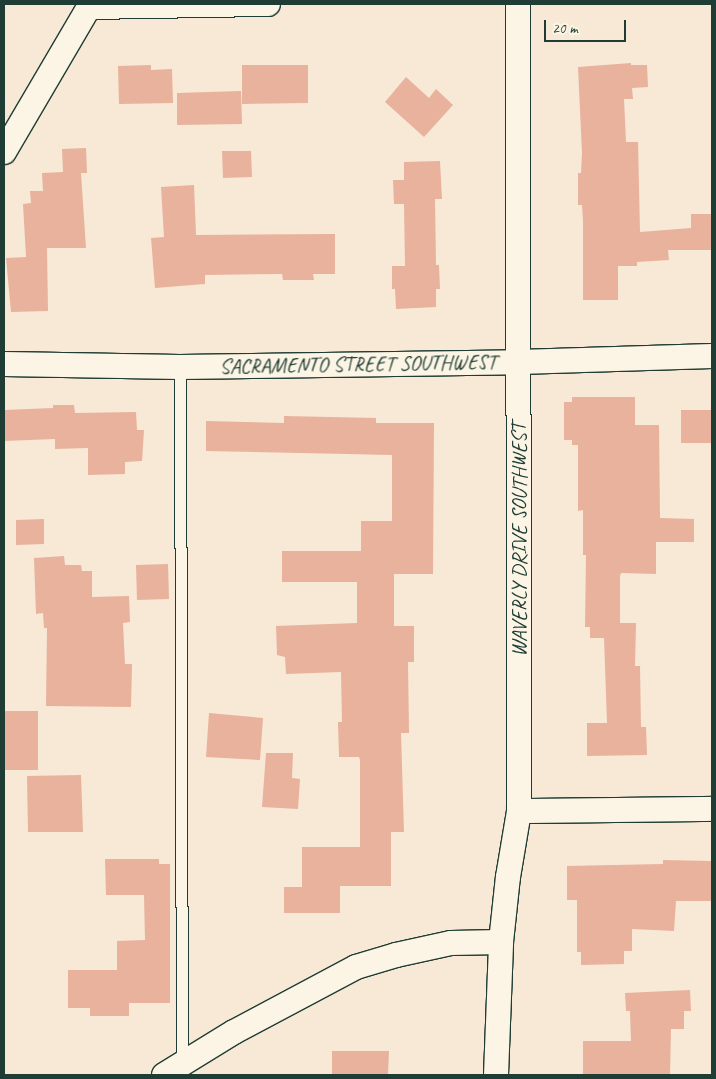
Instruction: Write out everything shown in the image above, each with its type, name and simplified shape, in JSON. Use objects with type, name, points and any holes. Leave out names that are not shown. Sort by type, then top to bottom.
[{"type":"street","points":[[4,152],[91,5],[268,4]]},
{"type":"street","name":"WAVERLY DRIVE SOUTHWEST","points":[[496,1075],[501,942],[508,877],[519,811],[518,4]]},
{"type":"street","name":"SACRAMENTO STREET SOUTHWEST","points":[[4,364],[180,367],[519,362],[712,356]]},
{"type":"street","points":[[519,811],[712,809]]},
{"type":"street","points":[[176,1072],[234,1032],[356,967],[396,955],[451,943],[501,942]]},
{"type":"lane","points":[[176,1072],[180,367]]},
{"type":"building","points":[[631,63],[631,65],[647,65],[648,87],[632,88],[633,99],[624,99],[626,142],[638,142],[640,232],[691,228],[691,214],[712,214],[712,250],[668,250],[669,260],[637,262],[637,266],[618,266],[618,300],[583,300],[583,221],[582,205],[578,205],[578,173],[581,173],[582,153],[578,67]]},
{"type":"building","points":[[151,65],[151,70],[172,69],[173,103],[119,104],[118,66]]},
{"type":"building","points":[[242,65],[308,65],[308,103],[242,104]]},
{"type":"building","points":[[406,77],[429,98],[436,89],[453,105],[424,137],[385,102]]},
{"type":"building","points":[[241,91],[242,124],[177,125],[177,93]]},
{"type":"building","points":[[86,148],[87,173],[81,173],[86,248],[47,248],[48,311],[11,312],[6,258],[26,257],[23,204],[31,203],[30,191],[43,191],[42,173],[63,172],[62,149]]},
{"type":"building","points":[[222,151],[251,151],[252,177],[223,178]]},
{"type":"building","points":[[440,161],[442,199],[435,199],[436,265],[439,265],[440,289],[436,289],[436,307],[396,309],[395,289],[392,289],[392,266],[405,266],[404,204],[394,204],[393,180],[404,180],[404,162]]},
{"type":"building","points":[[194,185],[196,235],[335,234],[335,274],[313,274],[314,280],[283,280],[282,274],[205,275],[205,284],[155,288],[151,238],[164,237],[161,187]]},
{"type":"building","points":[[572,397],[635,397],[635,425],[659,425],[660,518],[694,519],[694,542],[656,542],[656,574],[621,573],[620,576],[620,623],[636,623],[635,666],[640,666],[641,727],[646,727],[647,755],[587,756],[587,723],[607,723],[604,638],[590,638],[590,627],[585,627],[586,555],[583,555],[583,510],[578,511],[578,445],[572,445],[572,440],[564,440],[564,402],[572,402]]},
{"type":"building","points":[[53,405],[74,405],[75,413],[136,412],[137,430],[144,430],[142,461],[125,462],[125,474],[88,475],[88,448],[55,449],[55,439],[4,441],[4,410],[53,408]]},
{"type":"building","points":[[681,410],[712,410],[712,443],[681,443]]},
{"type":"building","points":[[284,416],[376,418],[376,423],[434,423],[433,574],[394,574],[394,626],[414,626],[414,662],[408,662],[409,733],[401,733],[404,832],[391,832],[391,886],[340,886],[340,913],[284,913],[284,887],[302,887],[302,847],[360,847],[360,760],[359,757],[339,757],[338,722],[342,722],[341,672],[286,674],[285,657],[277,655],[276,626],[357,623],[357,582],[282,582],[282,551],[361,551],[361,521],[392,521],[392,455],[206,451],[206,421],[284,423]]},
{"type":"building","points":[[44,519],[44,544],[16,545],[16,520]]},
{"type":"building","points":[[64,556],[65,565],[81,565],[82,571],[92,571],[92,597],[129,596],[130,622],[123,623],[125,664],[132,664],[131,707],[46,706],[47,628],[44,628],[43,613],[36,614],[34,558]]},
{"type":"building","points":[[168,564],[169,599],[137,600],[136,565]]},
{"type":"building","points":[[4,711],[38,711],[38,770],[4,770]]},
{"type":"building","points":[[209,713],[263,718],[260,760],[206,757]]},
{"type":"building","points":[[266,753],[293,753],[292,778],[300,779],[298,809],[262,807]]},
{"type":"building","points":[[81,775],[83,832],[28,832],[27,776]]},
{"type":"building","points":[[105,859],[159,859],[159,864],[170,864],[170,1003],[129,1003],[129,1016],[90,1016],[90,1008],[68,1008],[68,970],[117,970],[117,941],[145,940],[144,895],[106,895]]},
{"type":"building","points":[[663,860],[712,861],[712,901],[676,901],[674,931],[632,929],[632,951],[624,951],[624,964],[581,965],[581,952],[577,952],[577,900],[567,900],[567,866],[663,864]]},
{"type":"building","points":[[690,990],[691,1011],[684,1011],[684,1029],[671,1029],[670,1075],[583,1075],[583,1041],[631,1041],[630,1011],[626,1011],[625,993]]},
{"type":"building","points":[[332,1051],[389,1051],[388,1075],[332,1075]]}]
